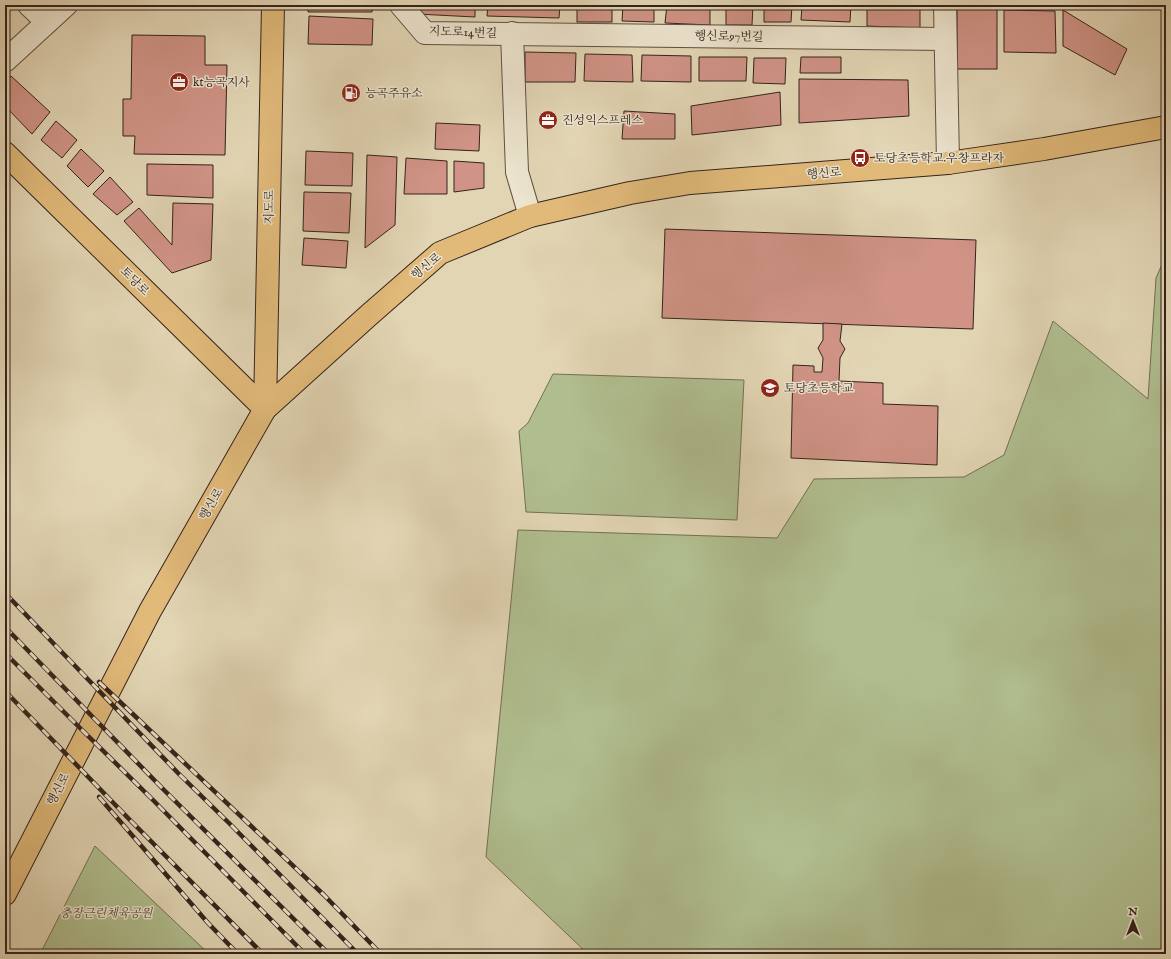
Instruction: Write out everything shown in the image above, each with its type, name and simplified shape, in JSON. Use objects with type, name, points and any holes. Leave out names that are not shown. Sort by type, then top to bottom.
[{"type":"main road","name":"지도로","points":[[265,409],[273,5]]},
{"type":"main road","name":"행신로","points":[[5,894],[150,611],[265,409],[440,253],[530,216],[630,193],[690,183],[948,163],[1044,149],[1166,127]]},
{"type":"main road","name":"토당로","points":[[5,153],[265,409]]},
{"type":"street","points":[[29,5],[47,22]]},
{"type":"street","points":[[5,61],[66,5]]},
{"type":"street","name":"지도로14번길","points":[[402,5],[425,33],[512,34]]},
{"type":"street","points":[[945,5],[948,163]]},
{"type":"street","points":[[512,34],[517,172],[530,216]]},
{"type":"street","name":"행신로97번길","points":[[512,34],[945,39]]},
{"type":"green space","points":[[1166,255],[1166,954],[588,954],[486,857],[518,530],[777,538],[814,479],[964,477],[1004,455],[1053,321],[1148,399],[1156,278]]},
{"type":"green space","points":[[553,374],[744,380],[737,520],[526,512],[519,431],[528,423]]},
{"type":"green space","name":"충장근린체육공원","points":[[95,846],[209,954],[40,954]]},
{"type":"building","points":[[308,5],[373,5],[372,12],[308,12]]},
{"type":"building","points":[[416,5],[475,5],[475,17],[417,14]]},
{"type":"building","points":[[488,5],[560,5],[559,18],[487,16]]},
{"type":"building","points":[[577,5],[612,5],[612,22],[577,22]]},
{"type":"building","points":[[623,5],[654,5],[654,22],[622,21]]},
{"type":"building","points":[[667,5],[699,5],[710,7],[710,25],[665,23]]},
{"type":"building","points":[[726,5],[753,5],[752,25],[726,25]]},
{"type":"building","points":[[764,5],[792,5],[791,22],[764,22]]},
{"type":"building","points":[[802,5],[851,5],[850,22],[801,20]]},
{"type":"building","points":[[957,5],[997,5],[997,69],[957,69]]},
{"type":"building","points":[[867,7],[920,8],[920,28],[867,26]]},
{"type":"building","points":[[1004,10],[1055,11],[1056,53],[1004,52]]},
{"type":"building","points":[[1063,10],[1127,49],[1115,75],[1063,46]]},
{"type":"building","points":[[309,16],[373,19],[372,45],[308,44]]},
{"type":"building","name":"kt능곡지사","points":[[132,35],[205,36],[205,65],[227,65],[225,155],[134,154],[135,136],[123,136],[123,99],[131,99]]},
{"type":"building","points":[[525,52],[576,53],[575,82],[525,82]]},
{"type":"building","points":[[585,54],[632,55],[633,82],[584,81]]},
{"type":"building","points":[[642,55],[691,56],[691,82],[641,81]]},
{"type":"building","points":[[699,57],[747,57],[746,81],[699,81]]},
{"type":"building","points":[[801,57],[841,57],[841,73],[800,73]]},
{"type":"building","points":[[754,58],[786,58],[785,84],[753,83]]},
{"type":"building","points":[[11,76],[50,112],[32,134],[5,106],[5,82]]},
{"type":"building","points":[[799,79],[908,80],[909,116],[799,123]]},
{"type":"building","points":[[780,92],[781,125],[692,135],[691,106]]},
{"type":"building","points":[[624,111],[675,114],[675,139],[622,139]]},
{"type":"building","points":[[56,121],[77,140],[62,158],[41,140]]},
{"type":"building","points":[[436,123],[480,125],[479,151],[435,149]]},
{"type":"building","points":[[81,149],[104,171],[88,187],[67,166]]},
{"type":"building","points":[[306,151],[353,153],[352,186],[305,185]]},
{"type":"building","points":[[367,155],[397,157],[395,225],[365,248]]},
{"type":"building","points":[[406,158],[447,161],[447,194],[404,194]]},
{"type":"building","points":[[454,161],[484,163],[484,188],[454,192]]},
{"type":"building","points":[[147,164],[213,165],[213,198],[147,195]]},
{"type":"building","points":[[110,177],[133,202],[117,215],[93,194]]},
{"type":"building","points":[[304,192],[351,193],[349,233],[303,231]]},
{"type":"building","points":[[173,203],[213,204],[211,260],[172,273],[124,221],[139,208],[172,245]]},
{"type":"building","points":[[665,229],[976,240],[973,329],[662,318]]},
{"type":"building","points":[[304,238],[348,241],[346,268],[302,265]]},
{"type":"building","points":[[823,323],[842,324],[840,341],[845,349],[840,358],[839,381],[883,383],[883,404],[938,406],[937,465],[791,458],[793,365],[814,366],[814,372],[822,372],[823,358],[818,348],[823,340]]},
{"type":"railway","points":[[5,593],[178,773],[358,954]]},
{"type":"railway","points":[[5,627],[163,789],[329,954]]},
{"type":"railway","points":[[5,653],[305,954]]},
{"type":"railway","points":[[99,682],[324,895],[381,954]]},
{"type":"railway","points":[[5,691],[263,954]]},
{"type":"railway","points":[[99,797],[208,923],[238,954]]},
{"type":"place","name":"kt능곡지사","points":[[179,82]]},
{"type":"place","name":"능곡주유소","points":[[351,93]]},
{"type":"place","name":"진성익스프레스","points":[[548,120]]},
{"type":"place","name":"토당초등학교.우창프라자","points":[[860,158]]},
{"type":"place","name":"토당초등학교","points":[[770,388]]}]
